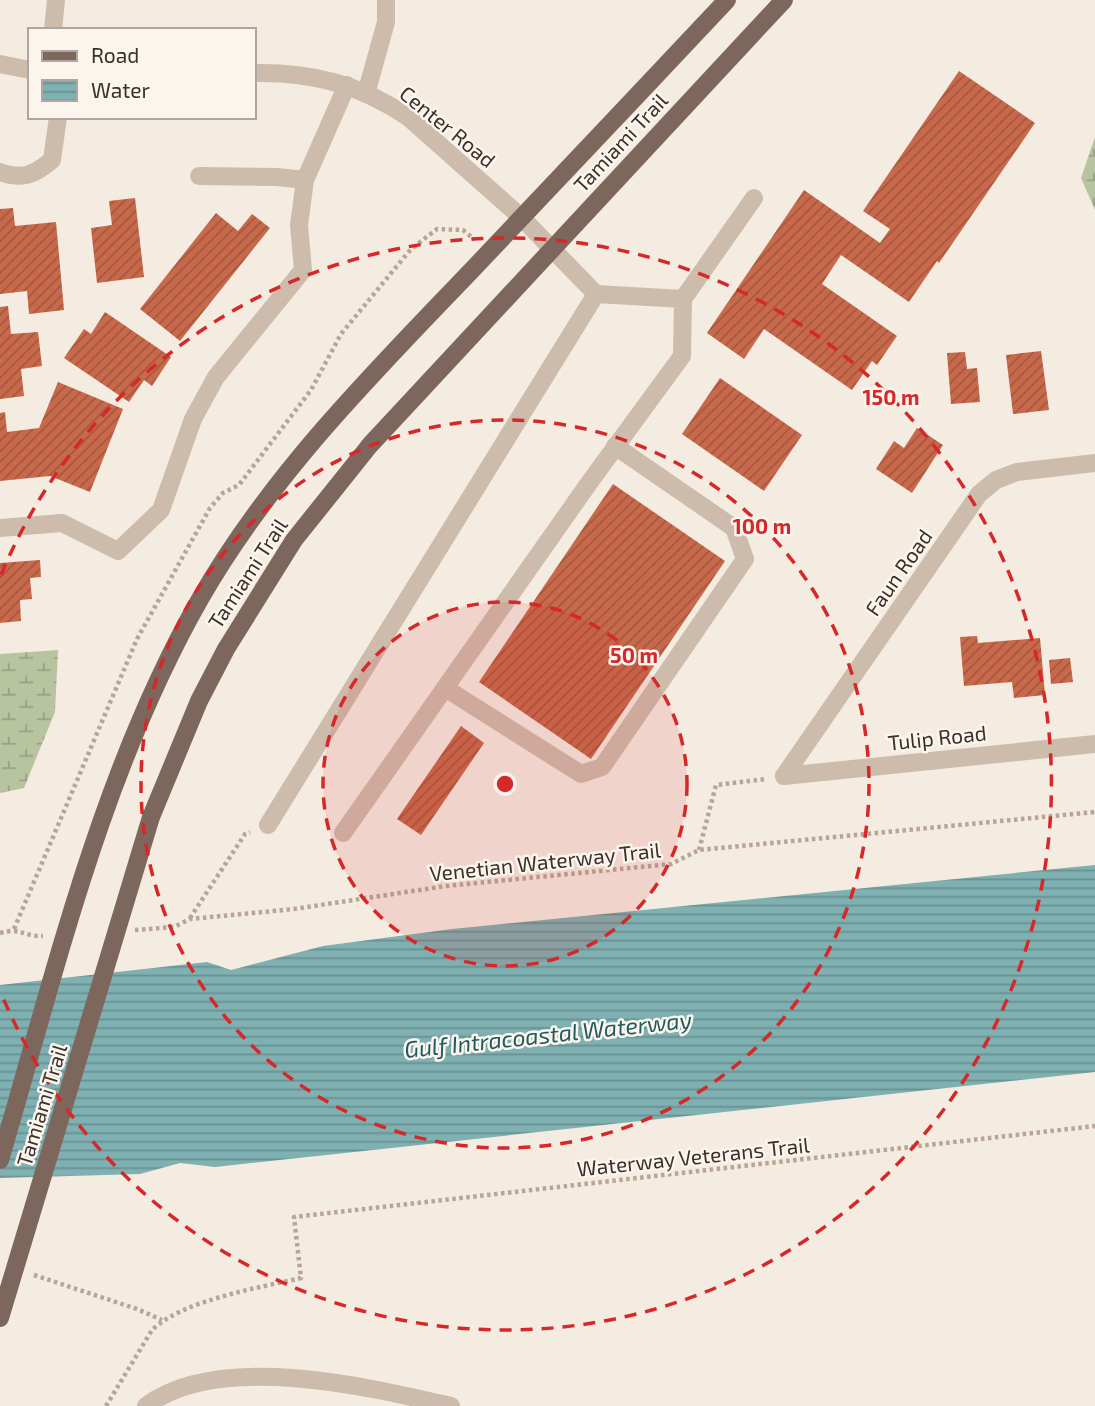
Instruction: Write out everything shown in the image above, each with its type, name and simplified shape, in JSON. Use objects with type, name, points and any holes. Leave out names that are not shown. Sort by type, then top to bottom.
[{"type":"main road","name":"Tamiami Trail","points":[[0,1160],[88,862],[126,752],[148,701],[200,598],[278,485],[338,411],[727,0]]},
{"type":"main road","name":"Tamiami Trail","points":[[0,1318],[155,805],[199,701],[226,649],[294,540],[370,445],[784,0]]},
{"type":"street","points":[[53,28],[56,0]]},
{"type":"street","points":[[366,94],[386,22],[386,0]]},
{"type":"street","points":[[0,64],[28,70]]},
{"type":"street","name":"Center Road","points":[[256,73],[280,72],[347,85],[408,117],[522,218],[596,294]]},
{"type":"street","points":[[0,528],[62,523],[118,551],[161,510],[193,419],[216,377],[303,270],[299,225],[305,180],[347,85]]},
{"type":"street","points":[[0,172],[8,175],[34,175],[52,160],[58,119]]},
{"type":"street","points":[[199,176],[305,180]]},
{"type":"street","points":[[343,833],[615,446],[682,356],[683,299],[754,198]]},
{"type":"street","points":[[268,825],[596,294],[683,299]]},
{"type":"street","points":[[445,688],[581,774],[602,767],[745,559],[734,528],[615,446]]},
{"type":"street","name":"Faun Road","points":[[784,776],[979,494],[996,480],[1017,472],[1095,463]]},
{"type":"street","name":"Tulip Road","points":[[784,776],[1095,744]]},
{"type":"street","points":[[146,1406],[162,1394],[198,1384],[240,1378],[309,1379],[371,1388],[451,1406]]},
{"type":"path","points":[[699,850],[716,785],[784,776]]},
{"type":"path","name":"Venetian Waterway Trail","points":[[123,931],[174,927],[190,919],[294,909],[446,886],[671,863],[699,850],[1095,812]]},
{"type":"path","points":[[190,919],[245,834],[268,825]]},
{"type":"path","points":[[0,933],[13,929],[35,936],[48,936]]},
{"type":"path","name":"Waterway Veterans Trail","points":[[162,1320],[227,1295],[301,1278],[294,1217],[1095,1126]]},
{"type":"path","points":[[23,1272],[162,1320],[138,1351],[106,1406]]},
{"type":"green space","points":[[1095,137],[1095,210],[1081,178]]},
{"type":"green space","points":[[58,650],[55,712],[24,788],[0,793],[0,654]]},
{"type":"water","name":"Gulf Intracoastal Waterway","points":[[1095,865],[1095,1072],[215,1167],[180,1163],[140,1174],[0,1178],[0,985],[207,962],[231,970],[323,946],[452,929]]},
{"type":"building","points":[[959,71],[1035,123],[909,302],[841,255],[822,284],[897,336],[877,365],[872,361],[852,390],[764,329],[744,359],[707,333],[804,190],[880,243],[890,229],[863,211]]},
{"type":"building","points":[[135,198],[144,277],[97,283],[91,228],[112,225],[109,201]]},
{"type":"building","points":[[13,208],[15,226],[56,222],[64,310],[29,314],[27,291],[0,294],[0,209]]},
{"type":"building","points":[[216,213],[238,231],[252,214],[270,228],[180,341],[140,309]]},
{"type":"building","points":[[8,306],[11,334],[38,332],[42,366],[21,369],[24,396],[0,399],[0,307]]},
{"type":"building","points":[[105,312],[171,357],[152,386],[144,380],[129,402],[64,358],[84,329],[91,334]]},
{"type":"building","points":[[1041,351],[1049,410],[1013,414],[1006,355]]},
{"type":"building","points":[[965,352],[967,369],[977,368],[980,402],[951,404],[947,353]]},
{"type":"building","points":[[720,378],[802,435],[764,491],[682,434]]},
{"type":"building","points":[[58,382],[123,409],[90,492],[50,476],[0,481],[0,413],[5,412],[7,432],[39,428]]},
{"type":"building","points":[[917,428],[943,445],[912,493],[876,469],[894,441],[904,448]]},
{"type":"building","points":[[613,484],[725,561],[591,759],[479,682]]},
{"type":"building","points":[[40,560],[41,577],[30,578],[32,599],[20,600],[21,621],[0,623],[0,563]]},
{"type":"building","points":[[977,636],[978,643],[1040,638],[1045,695],[1014,698],[1012,682],[964,686],[960,637]]},
{"type":"building","points":[[1070,658],[1073,682],[1051,684],[1049,660]]},
{"type":"building","points":[[461,726],[484,743],[421,835],[397,819]]}]
